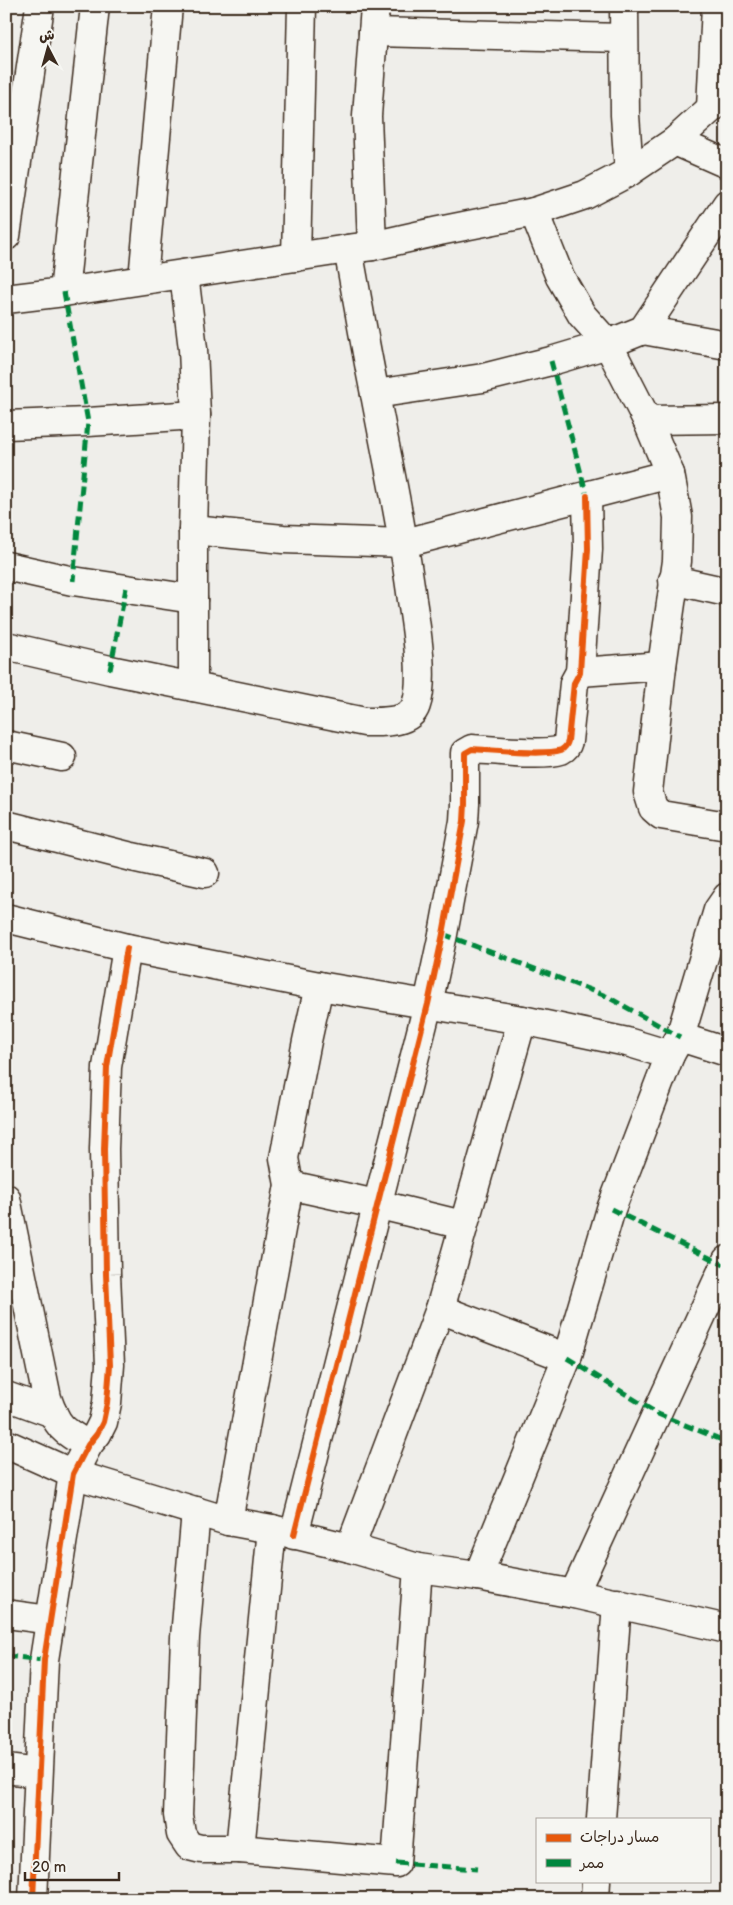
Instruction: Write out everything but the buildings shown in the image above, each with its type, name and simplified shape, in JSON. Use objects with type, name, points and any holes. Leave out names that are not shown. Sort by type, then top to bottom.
[{"type":"street","points":[[6,236],[40,6]]},
{"type":"street","points":[[64,292],[95,6]]},
{"type":"street","points":[[143,280],[168,6]]},
{"type":"street","points":[[296,257],[302,6]]},
{"type":"street","points":[[624,6],[623,38],[629,172]]},
{"type":"street","points":[[6,299],[360,248],[534,212],[585,195],[629,172],[675,141],[719,101],[716,6]]},
{"type":"street","points":[[6,646],[366,722],[386,722],[411,714],[416,706],[418,691],[418,642],[405,543],[375,394],[360,248],[366,116],[374,19],[623,38]]},
{"type":"street","points":[[675,141],[727,164]]},
{"type":"street","points":[[643,330],[727,204]]},
{"type":"street","points":[[534,212],[560,277],[582,315],[608,344],[647,420],[670,474],[678,517],[677,561],[662,666],[648,792],[653,808],[661,815],[727,826]]},
{"type":"street","points":[[184,274],[193,349],[196,415],[193,530],[193,687]]},
{"type":"street","points":[[375,394],[483,378],[608,344],[643,330],[727,344]]},
{"type":"street","points":[[6,425],[196,415]]},
{"type":"street","points":[[647,420],[727,419]]},
{"type":"street","points":[[193,530],[283,539],[405,543],[670,474]]},
{"type":"street","points":[[240,1849],[283,1532],[376,1204],[428,1004],[461,843],[465,804],[465,753],[472,749],[541,752],[564,749],[568,741],[574,683],[580,672],[588,549],[587,496]]},
{"type":"street","points":[[6,566],[73,581],[193,599]]},
{"type":"street","points":[[674,580],[727,592]]},
{"type":"street","points":[[580,672],[662,666]]},
{"type":"street","points":[[6,745],[62,757]]},
{"type":"street","points":[[6,825],[132,857],[205,873]]},
{"type":"street","points":[[478,1576],[567,1358],[611,1209],[675,1046],[718,910],[727,897]]},
{"type":"street","points":[[6,918],[127,948],[319,986],[522,1020],[627,1042],[727,1052]]},
{"type":"street","points":[[33,1899],[44,1660],[74,1474],[88,1444],[97,1434],[103,1422],[107,1403],[110,1365],[104,1158],[107,1066],[127,948]]},
{"type":"street","points":[[228,1521],[289,1185],[284,1158],[319,986]]},
{"type":"street","points":[[350,1548],[440,1309],[522,1020]]},
{"type":"street","points":[[289,1185],[463,1225]]},
{"type":"street","points":[[6,1198],[37,1351],[55,1420],[66,1432],[88,1444]]},
{"type":"street","points":[[574,1594],[727,1260]]},
{"type":"street","points":[[440,1309],[567,1358]]},
{"type":"street","points":[[6,1396],[53,1413]]},
{"type":"street","points":[[6,1444],[74,1474],[228,1521],[350,1548],[418,1568],[478,1576],[574,1594],[727,1629]]},
{"type":"street","points":[[196,1512],[185,1637],[179,1826],[184,1840],[189,1846],[201,1849],[240,1849],[396,1863],[418,1568]]},
{"type":"street","points":[[601,1818],[617,1603]]},
{"type":"street","points":[[6,1614],[50,1620]]},
{"type":"street","points":[[6,1769],[38,1773]]},
{"type":"street","points":[[595,1899],[596,1882]]},
{"type":"marked path","points":[[64,292],[88,422],[73,581]]},
{"type":"marked path","points":[[551,361],[587,496]]},
{"type":"marked path","points":[[110,670],[126,588]]},
{"type":"marked path","points":[[443,934],[606,996],[680,1037]]},
{"type":"marked path","points":[[611,1209],[724,1265]]},
{"type":"marked path","points":[[567,1358],[658,1414],[727,1442]]},
{"type":"marked path","points":[[6,1656],[44,1660]]},
{"type":"marked path","points":[[396,1863],[477,1869]]},
{"type":"cycle path","points":[[294,1535],[428,1004],[464,821],[465,753],[472,749],[531,753],[553,752],[561,750],[568,741],[574,683],[580,672],[588,549],[587,496]]},
{"type":"cycle path","points":[[33,1899],[44,1660],[73,1474],[103,1422],[107,1403],[110,1365],[104,1149],[107,1067],[127,948]]}]
